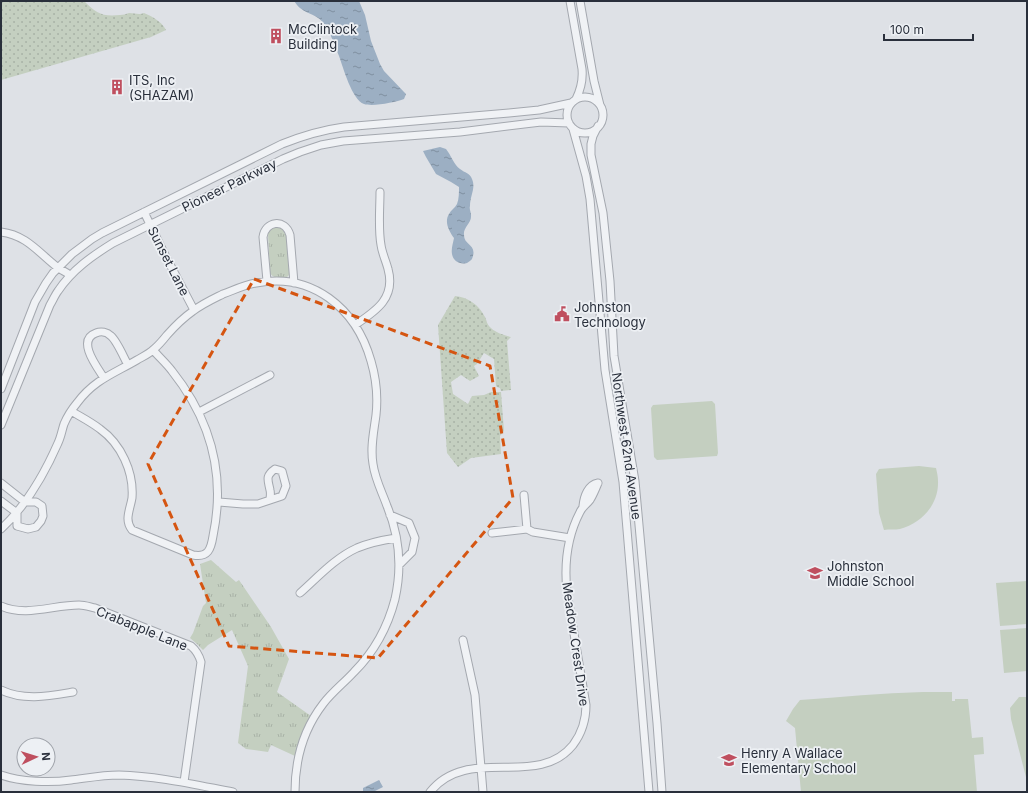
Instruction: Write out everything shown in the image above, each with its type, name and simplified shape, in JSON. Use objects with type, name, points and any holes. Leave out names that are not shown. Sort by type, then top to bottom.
[{"type":"street","points":[[570,1],[583,80],[581,89],[568,110],[567,116],[571,126],[579,132],[586,133],[593,131],[598,126],[602,120],[602,113],[594,81],[580,1]]},
{"type":"street","points":[[574,101],[583,97],[590,98],[596,101],[600,107]]},
{"type":"street","name":"Pioneer Parkway","points":[[1,389],[35,302],[46,283],[58,268],[72,254],[92,239],[144,212],[282,144],[300,136],[322,130],[539,110],[574,101]]},
{"type":"street","name":"Pioneer Parkway","points":[[1,425],[50,305],[58,291],[70,275],[97,253],[113,243],[283,159],[321,145],[343,141],[460,132],[541,122],[571,126]]},
{"type":"street","name":"Northwest 62nd Avenue","points":[[571,126],[586,176],[590,199],[605,370],[623,482],[649,792]]},
{"type":"street","name":"Northwest 62nd Avenue","points":[[598,126],[591,144],[591,155],[603,213],[610,281],[614,356],[635,481],[662,792]]},
{"type":"street","points":[[355,325],[377,309],[386,296],[388,289],[389,274],[380,244],[380,192]]},
{"type":"street","name":"Sunset Lane","points":[[144,212],[194,310]]},
{"type":"street","points":[[266,281],[263,233],[270,225],[280,224],[285,226],[290,235],[294,282]]},
{"type":"street","points":[[1,232],[16,235],[24,239],[58,268],[70,275]]},
{"type":"street","points":[[1,530],[17,513],[45,471],[60,439],[65,422],[71,411],[86,392],[95,383],[153,350],[175,326],[194,310],[235,289],[266,281],[294,282],[307,286],[325,295],[336,303],[355,325],[371,358],[377,400],[372,440],[373,463],[379,487],[390,515],[396,538],[399,565],[398,580],[394,602],[380,637],[364,661],[324,702],[309,726],[297,763],[295,792]]},
{"type":"street","points":[[104,378],[89,351],[88,341],[94,333],[104,332],[112,336],[128,365]]},
{"type":"street","points":[[71,411],[107,435],[124,457],[129,472],[132,489],[132,498],[127,521],[132,530],[192,555],[199,556],[206,554],[210,549],[212,542],[219,502],[215,458],[212,445],[199,412],[188,393],[172,370],[153,350]]},
{"type":"street","points":[[199,412],[270,375]]},
{"type":"street","points":[[1,483],[25,502],[36,502],[42,506],[43,516],[36,527],[28,529],[17,526],[17,513]]},
{"type":"street","points":[[524,495],[527,529]]},
{"type":"street","points":[[219,502],[258,504],[270,500]]},
{"type":"street","points":[[1,501],[17,513]]},
{"type":"street","name":"Meadow Crest Drive","points":[[430,792],[437,784],[460,771],[481,767],[528,767],[546,764],[559,757],[570,748],[581,732],[584,723],[586,705],[566,577],[566,557],[574,526],[583,506]]},
{"type":"street","points":[[390,515],[409,523],[415,538],[412,552],[399,565]]},
{"type":"street","points":[[492,533],[527,529],[533,532],[570,538]]},
{"type":"street","points":[[300,593],[335,561],[346,554],[369,544],[396,538]]},
{"type":"street","name":"Crabapple Lane","points":[[1,606],[20,610],[39,610],[68,606],[95,608],[191,646],[200,656],[201,662],[184,782]]},
{"type":"street","points":[[463,640],[475,695],[483,792]]},
{"type":"street","points":[[1,690],[13,695],[30,697],[42,697],[73,692]]},
{"type":"street","points":[[1,776],[47,782],[117,775],[138,776],[184,782],[233,792]]},
{"type":"highlighted area","points":[[254,279],[490,366],[513,498],[378,658],[229,646],[148,464]]},
{"type":"green space","points":[[1,1],[84,1],[92,9],[104,15],[144,13],[154,18],[166,30],[151,37],[1,80]]},
{"type":"green space","points":[[273,227],[283,228],[288,235],[290,274],[286,278],[277,278],[270,273],[268,234]]},
{"type":"green space","points":[[455,296],[473,302],[483,313],[488,324],[493,330],[511,337],[507,341],[511,390],[501,391],[500,388],[496,386],[494,359],[484,353],[474,366],[479,376],[470,381],[461,375],[451,382],[453,394],[468,404],[472,396],[484,395],[491,392],[501,392],[504,431],[500,436],[501,454],[471,458],[458,467],[447,453],[438,325]]},
{"type":"green space","points":[[712,401],[715,404],[717,456],[657,460],[654,457],[651,408],[653,405]]},
{"type":"green space","points":[[919,466],[936,468],[938,489],[932,505],[922,517],[908,526],[900,529],[884,530],[879,513],[876,474],[879,469]]},
{"type":"green space","points":[[211,560],[236,582],[239,580],[271,627],[289,659],[277,692],[311,716],[299,740],[295,756],[271,745],[268,752],[246,749],[238,743],[248,666],[232,630],[208,645],[203,650],[190,638],[203,606],[206,603],[200,564]]},
{"type":"green space","points":[[1027,581],[1027,624],[1000,626],[996,583]]},
{"type":"green space","points":[[1027,628],[1027,671],[1004,673],[1000,630]]},
{"type":"green space","points":[[923,692],[952,692],[952,701],[955,701],[955,699],[968,699],[972,738],[983,737],[984,754],[974,755],[977,792],[801,792],[795,728],[786,721],[800,700]]},
{"type":"green space","points":[[1019,697],[1027,697],[1027,781],[1011,719],[1010,708]]},
{"type":"water","points":[[294,1],[359,1],[365,15],[371,41],[380,64],[384,71],[406,94],[404,99],[379,105],[368,105],[360,101],[348,83],[333,40],[325,25],[322,21],[299,7]]},
{"type":"water","points":[[440,147],[446,149],[456,165],[470,175],[473,182],[470,207],[471,218],[464,235],[466,241],[473,250],[473,254],[472,259],[467,263],[459,263],[453,256],[452,250],[454,238],[447,223],[449,214],[458,202],[459,187],[436,174],[423,151]]},
{"type":"water","points":[[379,780],[383,787],[373,792],[363,792],[363,788]]},
{"type":"place","name":"McClintock Building","points":[[276,36]]},
{"type":"place","name":"ITS, Inc (SHAZAM)","points":[[117,87]]},
{"type":"place","name":"Johnston Technology","points":[[562,314]]},
{"type":"place","name":"Johnston Middle School","points":[[815,573]]},
{"type":"place","name":"Henry A Wallace Elementary School","points":[[729,760]]}]
